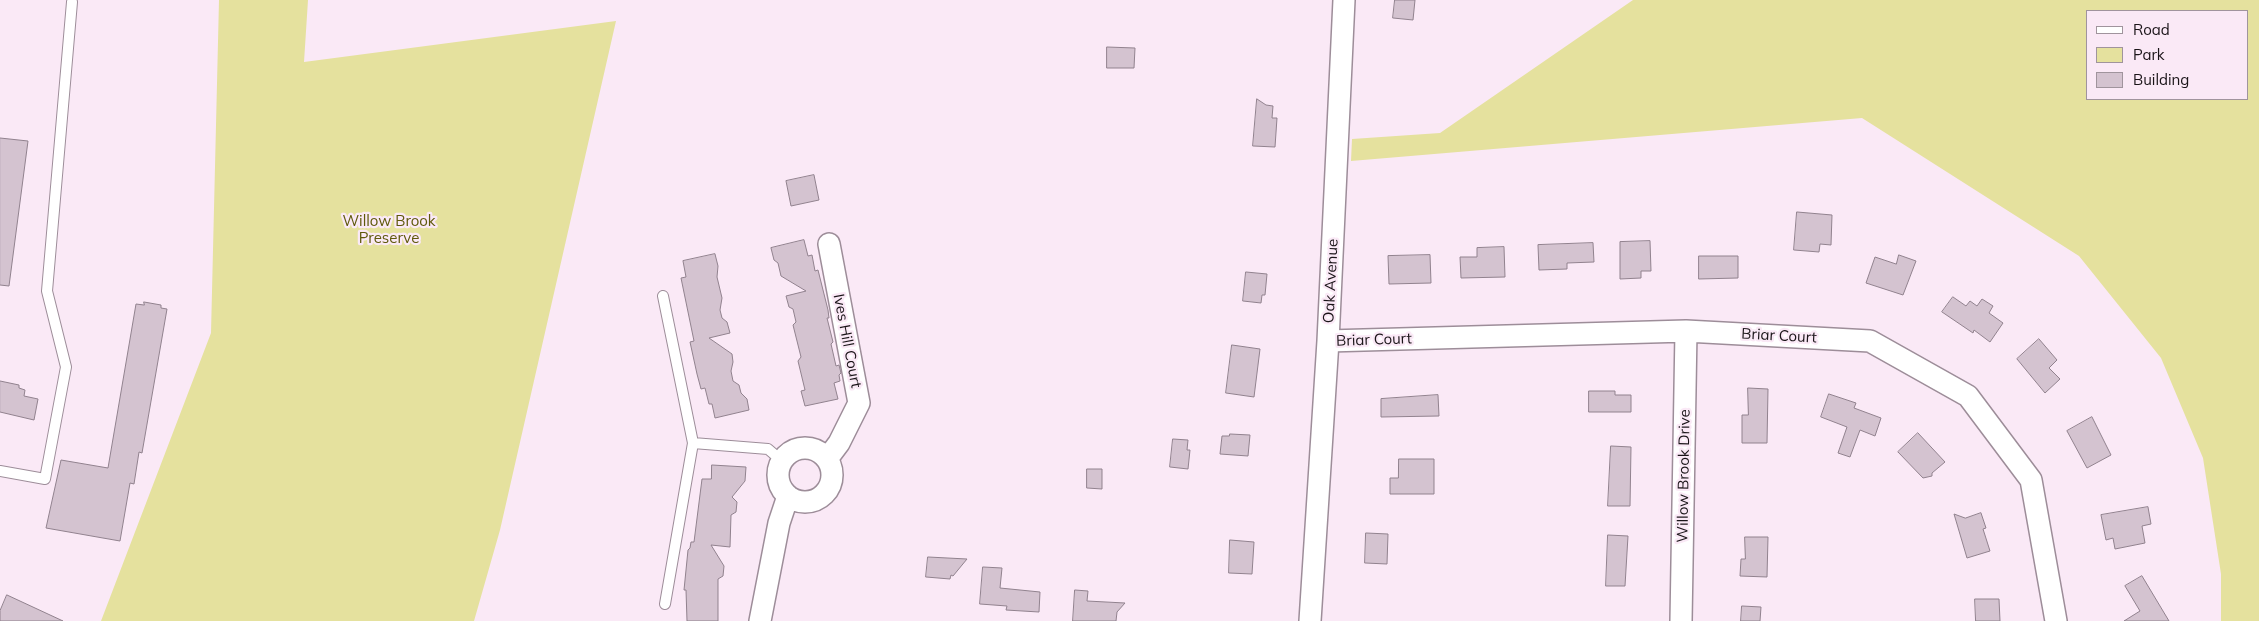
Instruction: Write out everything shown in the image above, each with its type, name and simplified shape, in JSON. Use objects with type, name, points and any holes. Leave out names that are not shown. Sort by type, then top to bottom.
[{"type":"street","name":"Oak Avenue","points":[[1310,621],[1328,341],[1344,0]]},
{"type":"street","name":"Ives Hill Court","points":[[827,459],[839,443],[859,402],[828,244]]},
{"type":"street","name":"Briar Court","points":[[1328,341],[1686,331],[1870,341],[1968,396],[2031,480],[2056,621]]},
{"type":"street","name":"Willow Brook Drive","points":[[1682,621],[1686,331]]},
{"type":"street","points":[[804,448],[813,449],[827,459],[833,476],[827,492],[813,502],[804,502],[788,496],[782,490],[778,476],[782,461],[788,454],[804,448]]},
{"type":"street","points":[[760,621],[779,523],[788,496]]},
{"type":"lane","points":[[0,471],[45,478],[66,367],[46,291],[72,2]]},
{"type":"lane","points":[[663,296],[693,443],[665,604]]},
{"type":"lane","points":[[693,443],[768,449],[782,461]]},
{"type":"green space","name":"Willow Brook Preserve","points":[[219,0],[308,0],[304,62],[616,21],[500,530],[474,621],[101,621],[211,333]]},
{"type":"green space","points":[[1633,0],[2259,0],[2259,621],[2221,621],[2221,574],[2203,458],[2161,358],[2079,256],[1862,118],[1351,161],[1352,139],[1440,133]]},
{"type":"building","points":[[1395,0],[1415,0],[1413,20],[1393,18]]},
{"type":"building","points":[[1107,47],[1135,48],[1134,68],[1107,68]]},
{"type":"building","points":[[1257,99],[1266,105],[1273,106],[1272,118],[1277,118],[1275,147],[1253,146]]},
{"type":"building","points":[[0,138],[28,141],[9,286],[0,285]]},
{"type":"building","points":[[814,175],[819,200],[791,206],[786,181]]},
{"type":"building","points":[[1797,212],[1832,215],[1831,245],[1820,244],[1819,252],[1794,250]]},
{"type":"building","points":[[804,240],[808,256],[812,255],[815,271],[818,270],[828,310],[829,318],[827,318],[833,342],[831,344],[836,366],[839,365],[841,373],[839,375],[840,381],[834,383],[838,399],[805,406],[801,391],[805,390],[798,361],[801,357],[793,325],[796,322],[793,309],[789,307],[786,296],[806,291],[781,276],[778,263],[774,260],[771,248]]},
{"type":"building","points":[[1650,241],[1651,271],[1641,271],[1641,278],[1620,279],[1620,242]]},
{"type":"building","points":[[1593,243],[1594,262],[1567,263],[1567,269],[1539,270],[1538,245]]},
{"type":"building","points":[[1504,247],[1505,277],[1461,278],[1460,257],[1477,257],[1477,248]]},
{"type":"building","points":[[715,254],[718,266],[717,277],[722,298],[720,310],[722,318],[727,322],[730,333],[709,338],[732,354],[731,371],[733,381],[739,385],[741,393],[747,399],[749,410],[715,418],[712,404],[709,404],[705,388],[701,389],[697,374],[690,342],[694,341],[681,278],[686,277],[683,261]]},
{"type":"building","points":[[1430,255],[1431,283],[1389,284],[1388,256]]},
{"type":"building","points":[[1899,255],[1916,261],[1903,295],[1866,283],[1875,257],[1896,264]]},
{"type":"building","points":[[1699,256],[1738,256],[1738,278],[1699,279]]},
{"type":"building","points":[[1246,272],[1267,274],[1265,295],[1262,295],[1261,303],[1243,301]]},
{"type":"building","points":[[1953,297],[1966,306],[1970,301],[1977,306],[1982,299],[1993,306],[1989,313],[2003,323],[1990,342],[1974,330],[1973,333],[1942,312]]},
{"type":"building","points":[[144,302],[161,305],[161,308],[167,309],[142,453],[139,452],[134,484],[130,483],[120,541],[46,528],[61,460],[108,468],[136,304],[144,305]]},
{"type":"building","points":[[2039,339],[2057,360],[2049,368],[2060,379],[2045,393],[2017,359]]},
{"type":"building","points":[[1232,345],[1260,349],[1254,397],[1226,393]]},
{"type":"building","points":[[0,381],[19,385],[19,388],[25,390],[24,396],[38,399],[34,420],[0,412]]},
{"type":"building","points":[[1748,388],[1768,389],[1767,443],[1742,443],[1742,415],[1748,415]]},
{"type":"building","points":[[1589,391],[1615,391],[1615,395],[1631,395],[1631,412],[1589,412]]},
{"type":"building","points":[[1829,394],[1856,403],[1854,408],[1881,418],[1875,436],[1860,430],[1850,457],[1838,453],[1847,427],[1821,417]]},
{"type":"building","points":[[1438,395],[1439,416],[1381,417],[1381,399]]},
{"type":"building","points":[[2092,417],[2111,455],[2087,468],[2067,431]]},
{"type":"building","points":[[1918,433],[1945,462],[1932,473],[1932,476],[1923,478],[1898,452]]},
{"type":"building","points":[[1230,434],[1250,435],[1248,456],[1220,454],[1222,436],[1229,436]]},
{"type":"building","points":[[1173,439],[1188,440],[1187,450],[1190,450],[1188,469],[1170,467]]},
{"type":"building","points":[[1611,446],[1631,447],[1630,506],[1608,506]]},
{"type":"building","points":[[1399,459],[1434,459],[1434,494],[1390,494],[1390,478],[1398,478]]},
{"type":"building","points":[[712,465],[746,467],[745,481],[732,497],[737,502],[736,512],[731,515],[730,547],[711,545],[724,566],[723,576],[718,579],[718,621],[687,621],[686,590],[684,590],[688,550],[691,542],[694,542],[702,479],[711,479]]},
{"type":"building","points":[[1087,469],[1102,469],[1102,489],[1087,488]]},
{"type":"building","points":[[2148,507],[2151,524],[2142,526],[2145,543],[2115,549],[2113,538],[2106,540],[2101,515]]},
{"type":"building","points":[[1981,513],[1986,528],[1983,529],[1990,551],[1967,558],[1954,514],[1965,518]]},
{"type":"building","points":[[1366,533],[1388,534],[1387,564],[1365,563]]},
{"type":"building","points":[[1608,535],[1628,536],[1625,586],[1606,586]]},
{"type":"building","points":[[1745,537],[1768,537],[1767,577],[1740,576],[1741,559],[1745,559]]},
{"type":"building","points":[[1230,540],[1254,542],[1252,574],[1229,573]]},
{"type":"building","points":[[928,557],[967,559],[953,576],[951,575],[950,579],[926,577]]},
{"type":"building","points":[[983,567],[1002,568],[1000,588],[1040,592],[1039,612],[1006,610],[1007,606],[980,604]]},
{"type":"building","points":[[2142,576],[2169,621],[2124,621],[2140,611],[2125,586]]},
{"type":"building","points":[[1075,590],[1088,591],[1087,601],[1125,603],[1117,612],[1116,621],[1073,621]]},
{"type":"building","points":[[7,595],[63,621],[0,621],[0,611]]},
{"type":"building","points":[[1975,599],[1999,599],[2000,621],[1976,621]]},
{"type":"building","points":[[1742,606],[1761,607],[1760,621],[1741,621]]}]
